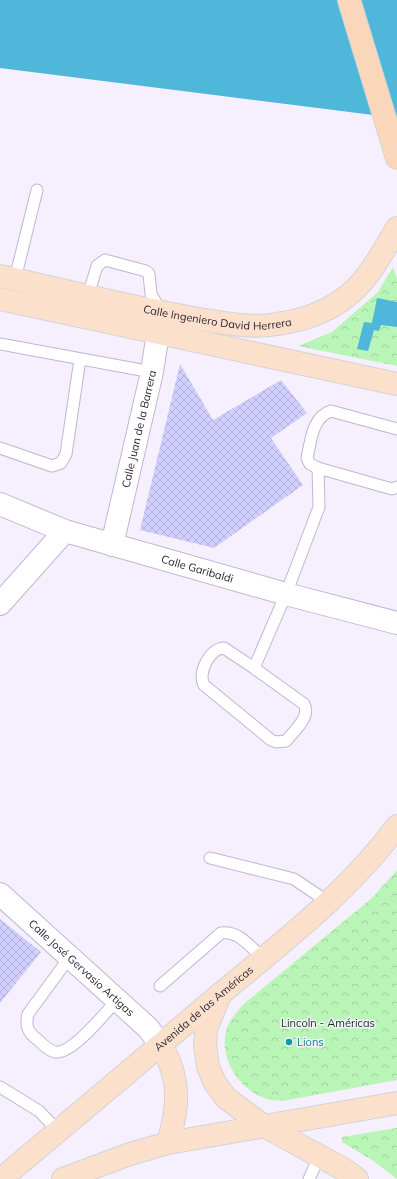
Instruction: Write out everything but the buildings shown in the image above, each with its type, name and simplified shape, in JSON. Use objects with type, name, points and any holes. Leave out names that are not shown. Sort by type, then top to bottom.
[{"type":"highway","points":[[349,0],[397,157]]},
{"type":"main road","name":"Calle Ingeniero David Herrera","points":[[8,277],[161,312],[220,322],[276,324],[325,310],[343,299],[362,281],[379,258],[397,228]]},
{"type":"main road","name":"Calle Ingeniero David Herrera","points":[[5,300],[397,384]]},
{"type":"main road","points":[[216,346],[220,322]]},
{"type":"main road","name":"Avenida de las Américas","points":[[0,1179],[264,959],[328,902],[380,849],[397,826]]},
{"type":"main road","points":[[219,995],[206,1029],[205,1045],[208,1066],[215,1083],[226,1098],[264,1126],[345,1170],[357,1179]]},
{"type":"main road","points":[[161,1045],[170,1061],[176,1085],[174,1122],[168,1143]]},
{"type":"main road","points":[[63,1179],[130,1154],[168,1143],[397,1103]]},
{"type":"street","name":"Calle Juan de la Barrera","points":[[112,545],[152,372],[159,334],[161,312]]},
{"type":"street","name":"Calle Garibaldi","points":[[0,504],[65,531],[286,594],[397,623]]},
{"type":"street","points":[[0,604],[65,531]]},
{"type":"street","name":"Calle José Gervasio Artigas","points":[[0,894],[148,1028],[161,1045]]},
{"type":"lane","points":[[5,300],[8,277],[37,190]]},
{"type":"lane","points":[[88,296],[97,266],[104,260],[146,271],[149,274],[151,294],[161,312]]},
{"type":"lane","points":[[0,344],[152,372]]},
{"type":"lane","points":[[0,448],[52,466],[61,463],[66,454],[80,359]]},
{"type":"lane","points":[[397,429],[331,411],[325,413],[316,422],[307,458],[310,464],[318,468],[392,490],[397,487]]},
{"type":"lane","points":[[254,668],[286,594],[320,507],[318,468]]},
{"type":"lane","points":[[220,648],[224,648],[254,668],[304,704],[306,708],[305,716],[286,741],[276,742],[271,740],[204,685],[201,680],[202,671],[213,652],[220,648]]},
{"type":"lane","points":[[210,858],[294,879],[328,902]]},
{"type":"lane","points":[[160,986],[221,933],[229,932],[237,935],[264,959]]},
{"type":"lane","points":[[69,958],[28,1014],[26,1024],[31,1035],[54,1052],[64,1052],[73,1046],[117,1000]]},
{"type":"lane","points":[[0,1087],[39,1110],[58,1132]]},
{"type":"lane","points":[[309,1179],[319,1157]]},
{"type":"green space","points":[[393,267],[397,279],[397,366],[298,346],[332,332],[378,292]]},
{"type":"green space","name":"Lincoln - Américas","points":[[397,870],[397,1080],[282,1101],[269,1100],[247,1088],[232,1070],[227,1059],[225,1048],[225,1036],[228,1025],[236,1013],[245,1003],[372,898]]},
{"type":"green space","points":[[397,1128],[397,1179],[372,1160],[342,1142],[342,1137]]},
{"type":"water","points":[[0,0],[397,0],[397,118],[0,68]]},
{"type":"water","points":[[377,298],[397,302],[397,327],[381,325],[379,331],[374,330],[368,351],[357,349],[364,322],[372,323]]},
{"type":"place","name":"Lions","points":[[289,1042]]}]
